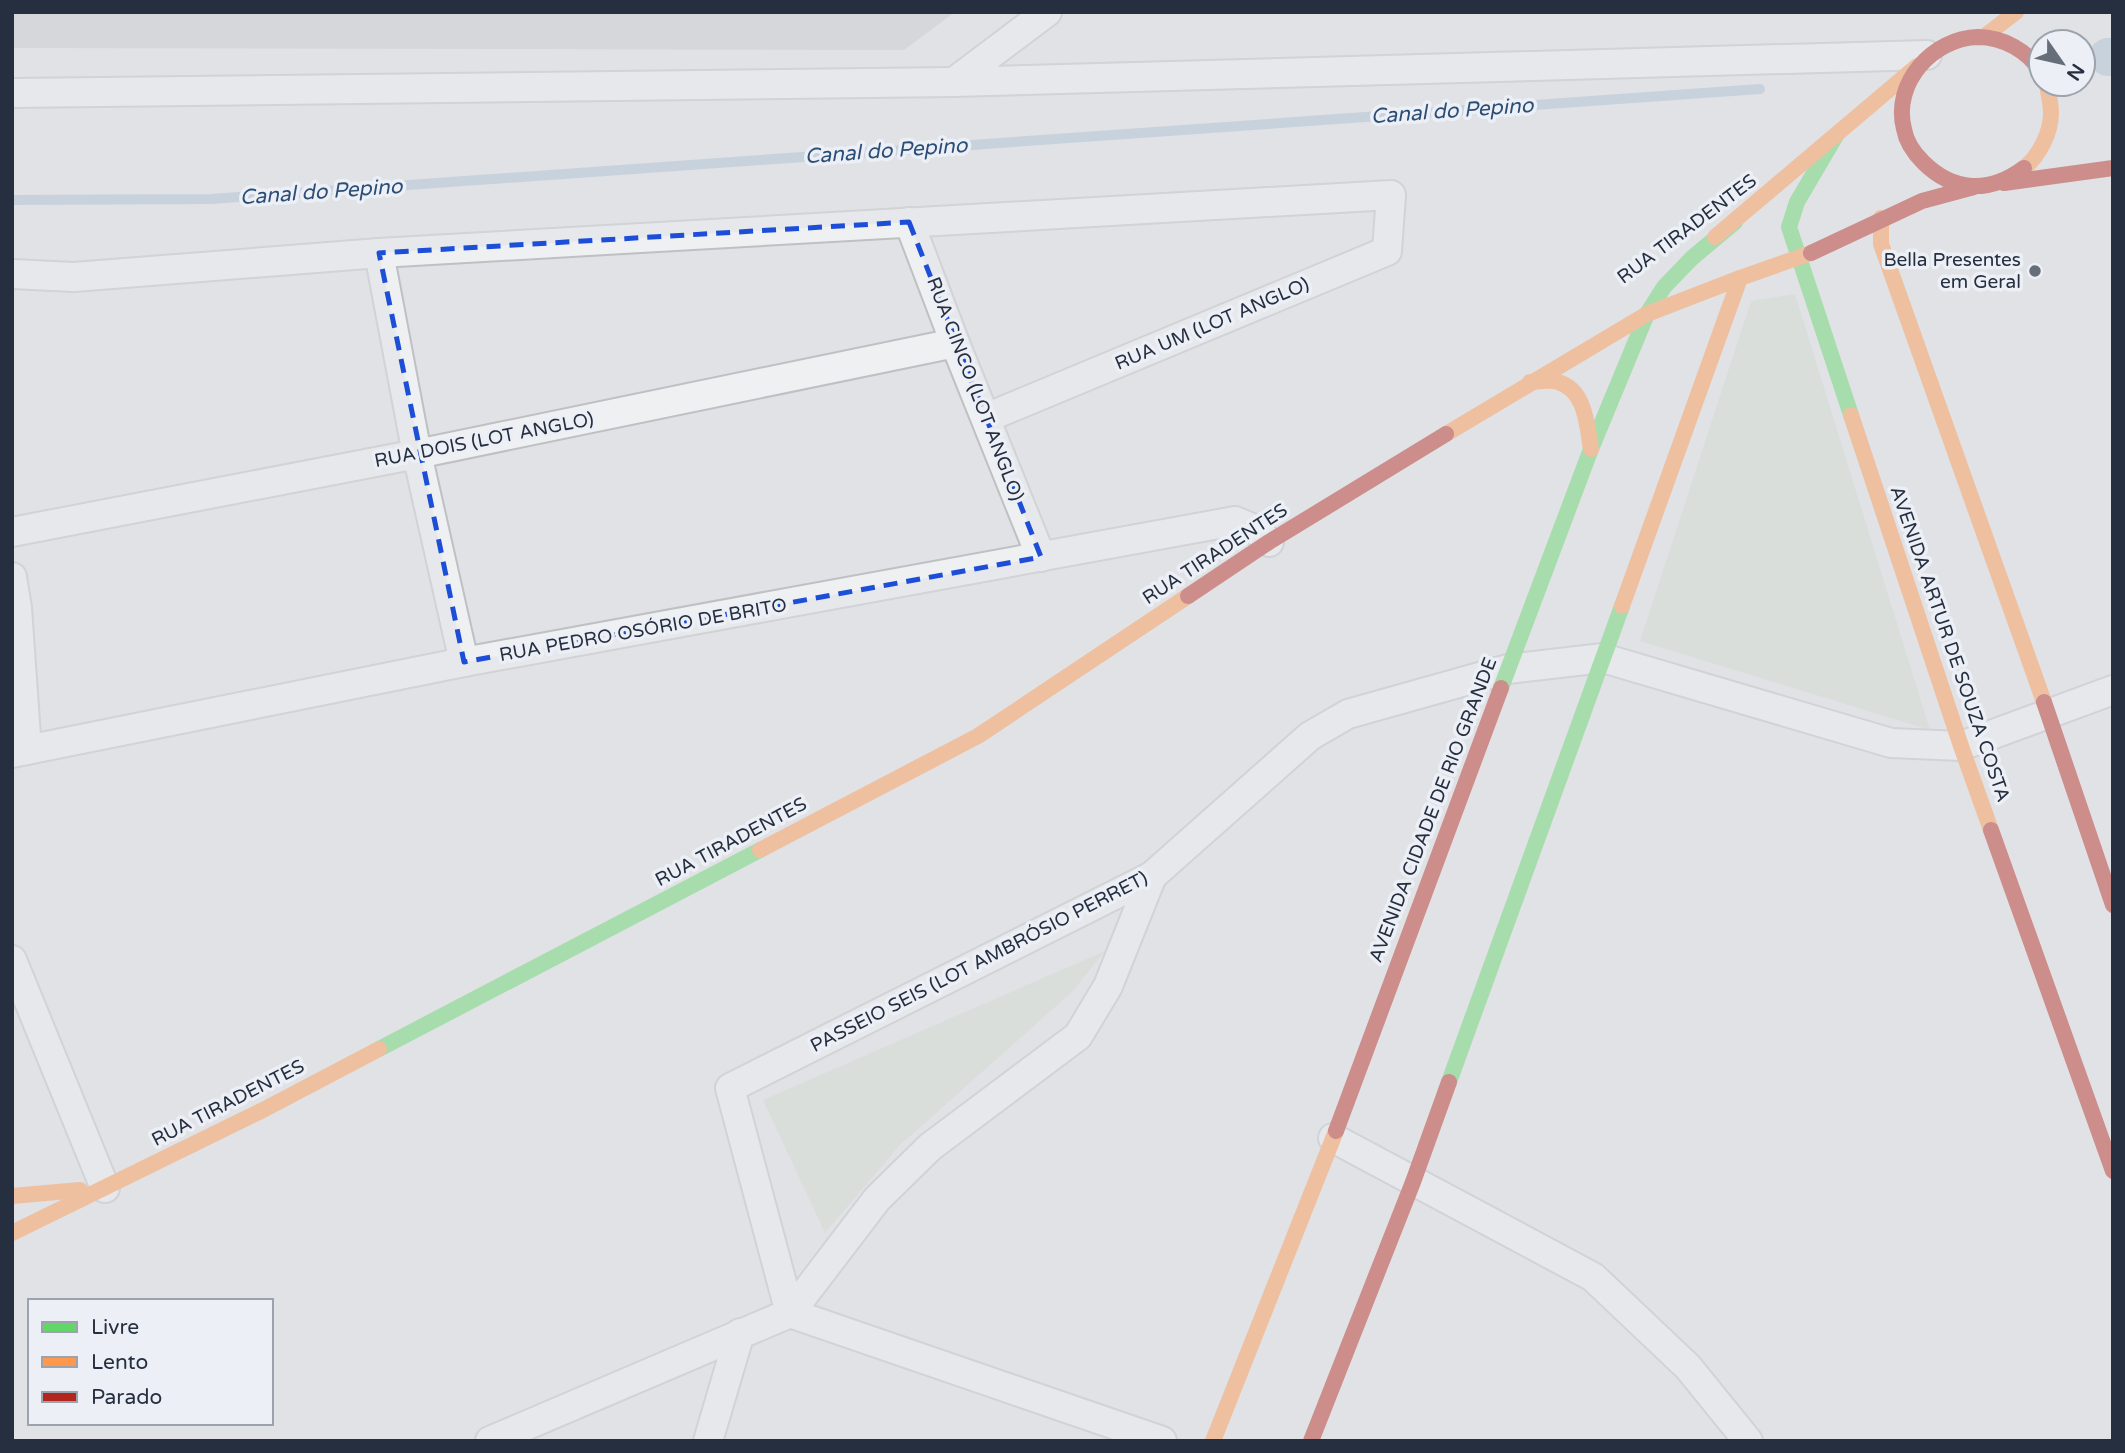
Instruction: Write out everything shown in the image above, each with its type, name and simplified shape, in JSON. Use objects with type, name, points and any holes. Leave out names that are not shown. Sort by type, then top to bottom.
[{"type":"street","points":[[954,82],[1047,12]]},
{"type":"street","points":[[1985,36],[2016,12]]},
{"type":"street","points":[[1975,20],[1985,36],[2006,41],[2027,56]]},
{"type":"street","name":"RUA TIRADENTES","points":[[1648,286],[1735,222],[1955,34],[1985,36]]},
{"type":"street","points":[[12,93],[954,82],[1922,61]]},
{"type":"street","points":[[1922,61],[1906,87],[1902,110],[1905,133],[1915,154],[1931,171],[1951,182],[1974,187]]},
{"type":"street","points":[[1995,184],[2015,177],[2031,164],[2044,146],[2051,127],[2053,106],[2051,98]]},
{"type":"street","name":"AVENIDA ARTUR DE SOUZA COSTA","points":[[1837,134],[1797,202],[1789,227],[1961,746],[2113,1171]]},
{"type":"street","name":"RUA TIRADENTES","points":[[12,1233],[263,1110],[978,736],[1269,542],[1530,382],[1647,314],[1798,258],[1922,201],[1974,187],[2113,168]]},
{"type":"street","name":"RUA UM (LOT ANGLO)","points":[[909,222],[1391,195],[1387,251],[986,418]]},
{"type":"street","points":[[1881,219],[1881,244],[2113,905]]},
{"type":"street","points":[[12,274],[74,277],[379,253],[909,222]]},
{"type":"street","name":"RUA CINCO (LOT ANGLO)","points":[[909,222],[1041,557]]},
{"type":"street","name":"AVENIDA CIDADE DE RIO GRANDE","points":[[1213,1441],[1333,1138],[1591,449],[1647,314],[1664,287],[1692,258],[1735,222]]},
{"type":"street","points":[[379,253],[417,454],[464,662]]},
{"type":"street","points":[[1311,1441],[1413,1182],[1740,278]]},
{"type":"street","name":"RUA TIRADENTES","points":[[1440,438],[1582,334]]},
{"type":"street","name":"RUA DOIS (LOT ANGLO)","points":[[12,532],[417,454],[955,343]]},
{"type":"street","points":[[1530,382],[1556,381],[1569,387],[1583,408],[1591,449]]},
{"type":"street","name":"RUA PEDRO OSÓRIO DE BRITO","points":[[20,752],[464,662],[1235,521],[1254,529],[1269,542]]},
{"type":"street","points":[[12,577],[17,608],[20,752]]},
{"type":"street","points":[[1603,658],[1891,743],[1961,746],[2113,690]]},
{"type":"street","name":"PASSEIO SEIS (LOT AMBRÓSIO PERRET)","points":[[790,1313],[730,1088],[1152,876],[1310,736],[1348,714],[1508,669],[1603,658]]},
{"type":"street","points":[[490,1441],[790,1313],[877,1199],[930,1147],[1079,1036],[1108,986],[1152,876]]},
{"type":"street","points":[[12,960],[105,1188],[12,1196]]},
{"type":"street","points":[[1333,1138],[1593,1277],[1688,1367],[1748,1441]]},
{"type":"street","points":[[790,1313],[1162,1441]]},
{"type":"street","points":[[708,1441],[740,1334]]},
{"type":"highlighted area","points":[[909,222],[1041,557],[464,662],[379,253]]},
{"type":"shaded area","points":[[1795,294],[1930,730],[1640,641],[1751,301]]},
{"type":"shaded area","points":[[1105,951],[1073,991],[899,1146],[825,1233],[763,1100]]},
{"type":"building","points":[[12,12],[955,12],[904,50],[12,48]]},
{"type":"waterway","name":"Canal do Pepino","points":[[2108,57],[2113,57]]},
{"type":"waterway","name":"Canal do Pepino","points":[[12,200],[211,199],[1760,89]]},
{"type":"traffic: fast","points":[[1837,134],[1797,202],[1789,227],[1851,415]]},
{"type":"traffic: fast","points":[[1501,688],[1591,449],[1647,314],[1664,287],[1692,258],[1735,222]]},
{"type":"traffic: fast","points":[[1449,1082],[1622,606]]},
{"type":"traffic: fast","points":[[379,1049],[760,850]]},
{"type":"traffic: slow","points":[[1985,36],[2016,12]]},
{"type":"traffic: slow","points":[[1715,237],[1917,66]]},
{"type":"traffic: slow","points":[[2024,168],[2039,151],[2049,128],[2049,98]]},
{"type":"traffic: slow","points":[[1881,218],[1881,244],[2044,702]]},
{"type":"traffic: slow","points":[[1446,434],[1647,314],[1811,253]]},
{"type":"traffic: slow","points":[[1622,606],[1740,278]]},
{"type":"traffic: slow","points":[[1530,382],[1555,381],[1567,386],[1574,393],[1584,410],[1591,449]]},
{"type":"traffic: slow","points":[[1851,415],[1991,830]]},
{"type":"traffic: slow","points":[[760,850],[978,736],[1188,596]]},
{"type":"traffic: slow","points":[[12,1233],[263,1110],[379,1049]]},
{"type":"traffic: slow","points":[[1213,1441],[1336,1131]]},
{"type":"traffic: slow","points":[[12,1196],[80,1190]]},
{"type":"traffic: jam","points":[[2024,168],[1998,182],[1985,185],[1959,184],[1947,179],[1923,162],[1914,151],[1904,129],[1902,112],[1904,95],[1910,80],[1932,54],[1946,45],[1961,39],[1987,38],[2014,47],[2027,56]]},
{"type":"traffic: jam","points":[[2004,183],[2113,168]]},
{"type":"traffic: jam","points":[[1811,253],[1922,201],[1974,187]]},
{"type":"traffic: jam","points":[[1188,596],[1269,542],[1446,434]]},
{"type":"traffic: jam","points":[[1336,1131],[1501,688]]},
{"type":"traffic: jam","points":[[2044,702],[2113,905]]},
{"type":"traffic: jam","points":[[1991,830],[2113,1171]]},
{"type":"traffic: jam","points":[[1311,1441],[1413,1182],[1449,1082]]},
{"type":"place","name":"Bella Presentes em Geral","points":[[2035,271]]}]
